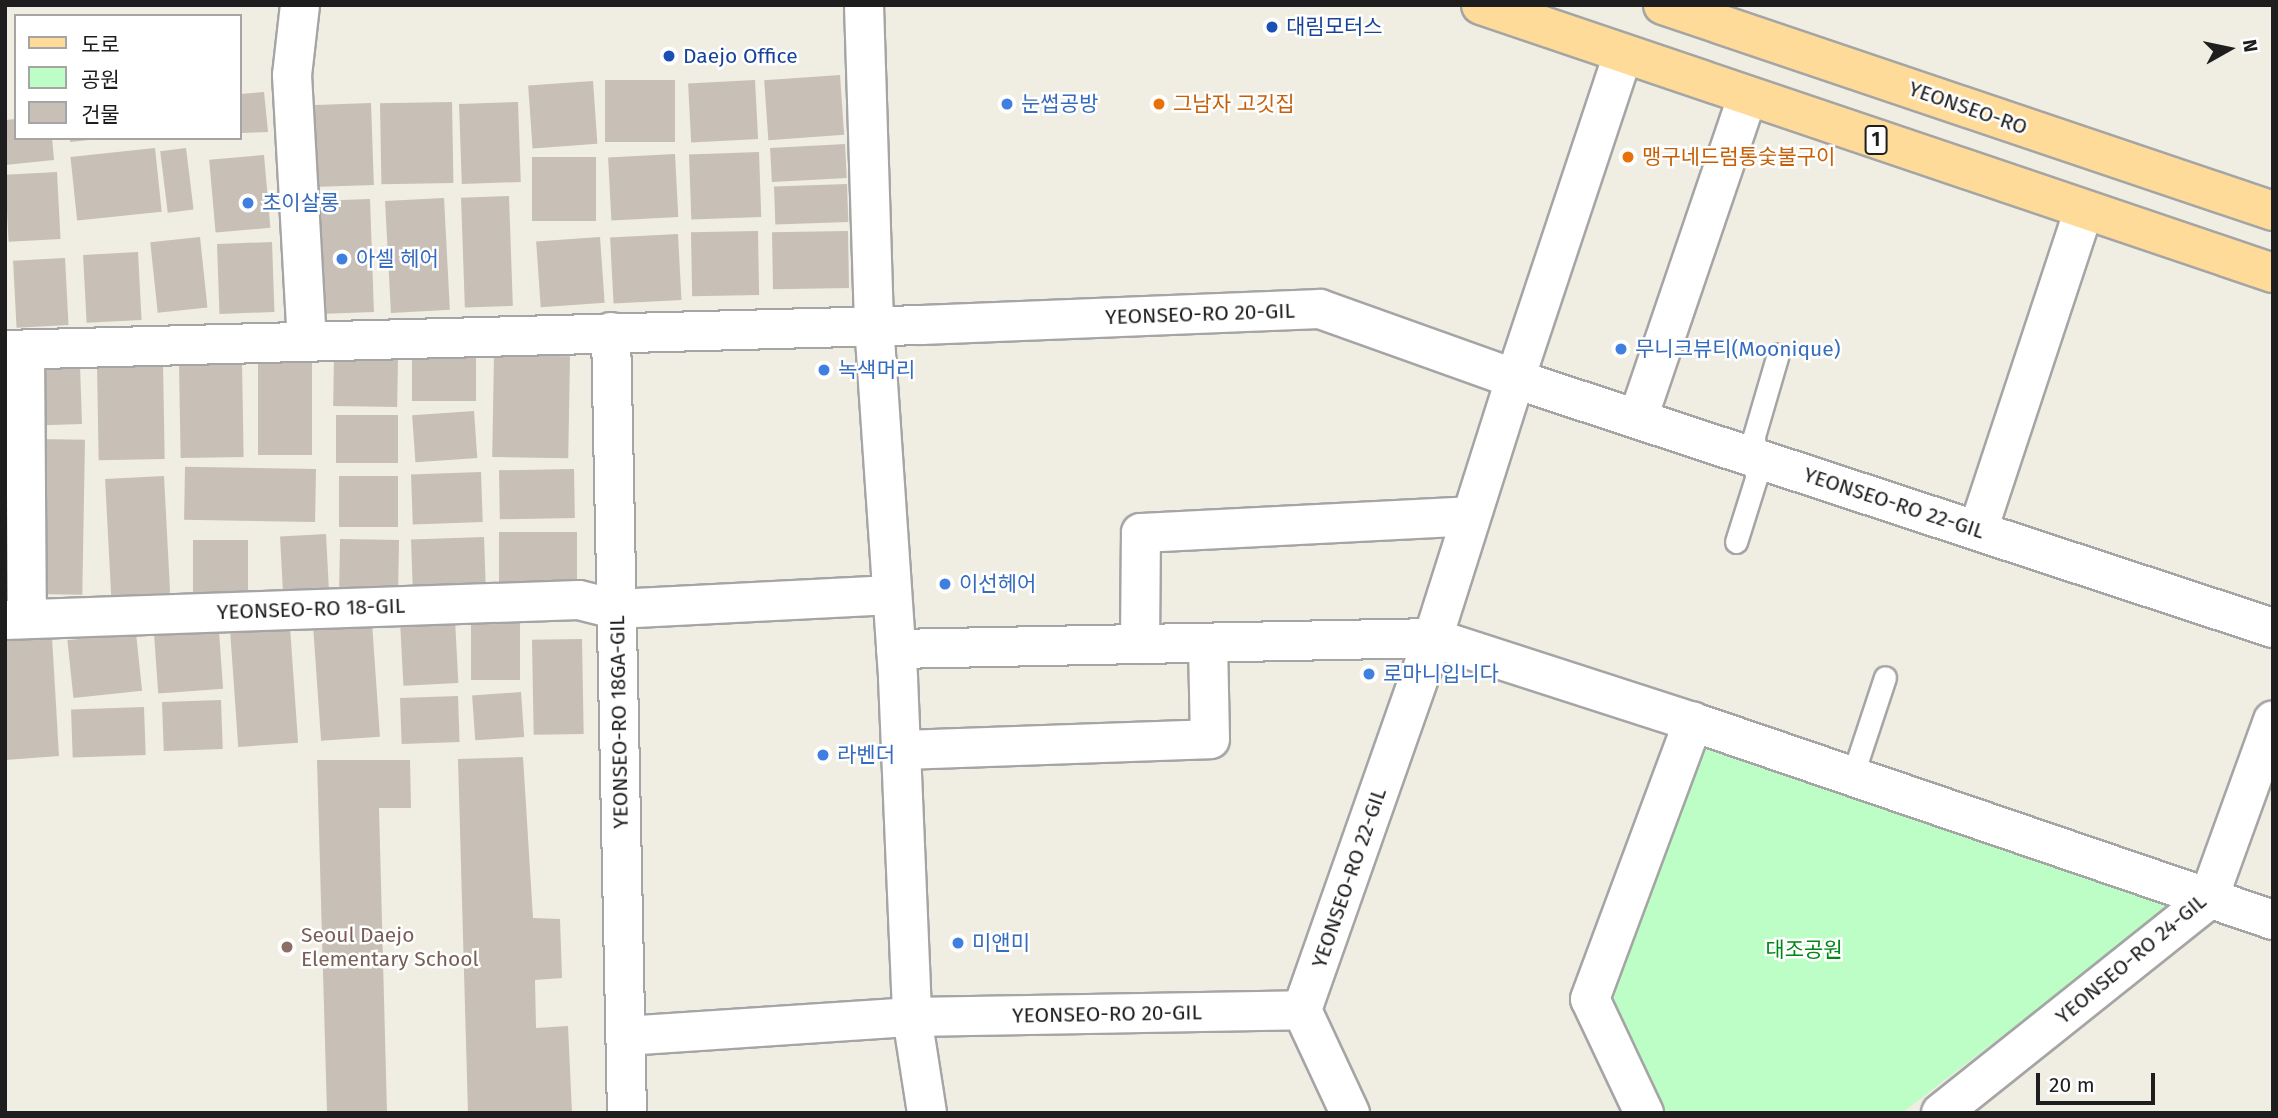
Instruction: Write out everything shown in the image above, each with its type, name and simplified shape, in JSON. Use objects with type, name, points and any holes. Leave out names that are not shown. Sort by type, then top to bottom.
[{"type":"main road","name":"1","points":[[1481,5],[2273,274]]},
{"type":"main road","name":"YEONSEO-RO","points":[[1663,5],[2273,211]]},
{"type":"street","points":[[300,5],[292,75],[307,342]]},
{"type":"street","points":[[864,5],[874,324],[896,649],[912,1017],[927,1113]]},
{"type":"street","name":"YEONSEO-RO 22-GIL","points":[[1302,1010],[1433,639],[1515,379],[1623,55]]},
{"type":"street","points":[[1637,418],[1746,97]]},
{"type":"street","points":[[1978,530],[2084,210]]},
{"type":"street","name":"YEONSEO-RO 20-GIL","points":[[611,332],[1320,309],[1515,379]]},
{"type":"street","points":[[16,619],[15,350],[611,332]]},
{"type":"street","name":"YEONSEO-RO 18GA-GIL","points":[[611,332],[627,1113]]},
{"type":"street","name":"YEONSEO-RO 22-GIL","points":[[1515,379],[2273,628]]},
{"type":"street","points":[[1140,645],[1141,533],[1471,516]]},
{"type":"street","name":"YEONSEO-RO 18-GIL","points":[[16,619],[579,600],[617,609],[892,595]]},
{"type":"street","points":[[896,649],[1433,639],[1693,722],[2273,920]]},
{"type":"street","points":[[901,750],[1210,739],[1208,643]]},
{"type":"street","name":"YEONSEO-RO 24-GIL","points":[[1941,1113],[2208,900],[2273,720]]},
{"type":"street","points":[[1644,1113],[1590,999],[1693,722]]},
{"type":"street","points":[[1302,1010],[1350,1113]]},
{"type":"street","name":"YEONSEO-RO 20-GIL","points":[[625,1036],[912,1017],[1302,1010]]},
{"type":"lane","points":[[1736,542],[1756,478],[1754,436],[1778,354]]},
{"type":"lane","points":[[1852,777],[1885,677]]},
{"type":"green space","name":"대조공원","points":[[1705,742],[2166,904],[2156,918],[1902,1113],[1663,1113],[1612,1002]]},
{"type":"building","points":[[840,75],[844,135],[768,140],[764,80]]},
{"type":"building","points":[[605,80],[675,80],[675,142],[605,142]]},
{"type":"building","points":[[755,80],[758,139],[691,142],[688,84]]},
{"type":"building","points":[[593,81],[597,144],[533,148],[528,86]]},
{"type":"building","points":[[264,92],[268,132],[242,133],[242,94]]},
{"type":"building","points":[[452,102],[453,183],[381,184],[380,103]]},
{"type":"building","points":[[518,102],[521,182],[462,184],[459,104]]},
{"type":"building","points":[[371,103],[374,185],[312,187],[309,105]]},
{"type":"building","points":[[14,119],[14,140],[52,140],[54,160],[5,165],[5,120]]},
{"type":"building","points":[[845,144],[847,178],[772,182],[770,148]]},
{"type":"building","points":[[155,148],[162,212],[77,221],[70,157]]},
{"type":"building","points":[[186,148],[194,210],[168,213],[160,151]]},
{"type":"building","points":[[759,152],[761,217],[691,219],[689,154]]},
{"type":"building","points":[[675,154],[678,217],[611,220],[608,158]]},
{"type":"building","points":[[264,155],[270,228],[216,233],[209,160]]},
{"type":"building","points":[[532,157],[596,157],[596,221],[532,221]]},
{"type":"building","points":[[57,172],[61,239],[9,242],[5,175]]},
{"type":"building","points":[[847,184],[848,222],[775,225],[774,187]]},
{"type":"building","points":[[509,196],[513,306],[465,308],[461,198]]},
{"type":"building","points":[[444,198],[450,310],[391,313],[385,201]]},
{"type":"building","points":[[370,199],[374,312],[318,314],[314,201]]},
{"type":"building","points":[[758,231],[759,295],[692,296],[691,232]]},
{"type":"building","points":[[848,231],[849,288],[773,289],[772,232]]},
{"type":"building","points":[[678,234],[681,300],[614,303],[610,238]]},
{"type":"building","points":[[200,237],[207,308],[158,313],[150,242]]},
{"type":"building","points":[[600,237],[605,303],[541,307],[536,241]]},
{"type":"building","points":[[272,242],[274,312],[219,314],[217,244]]},
{"type":"building","points":[[138,252],[142,320],[87,323],[83,255]]},
{"type":"building","points":[[65,258],[69,325],[17,328],[13,261]]},
{"type":"building","points":[[494,355],[570,356],[568,458],[492,457]]},
{"type":"building","points":[[412,356],[476,356],[476,401],[412,401]]},
{"type":"building","points":[[334,357],[398,358],[397,407],[333,406]]},
{"type":"building","points":[[163,363],[165,459],[99,460],[97,364]]},
{"type":"building","points":[[242,363],[244,457],[181,458],[179,364]]},
{"type":"building","points":[[258,363],[312,363],[312,455],[258,455]]},
{"type":"building","points":[[80,366],[82,424],[42,425],[40,367]]},
{"type":"building","points":[[474,411],[477,458],[415,462],[412,415]]},
{"type":"building","points":[[336,415],[398,415],[398,463],[336,463]]},
{"type":"building","points":[[36,439],[85,440],[82,595],[33,594]]},
{"type":"building","points":[[185,467],[316,469],[315,522],[184,520]]},
{"type":"building","points":[[574,469],[575,518],[500,519],[499,470]]},
{"type":"building","points":[[481,472],[483,522],[413,524],[411,474]]},
{"type":"building","points":[[164,476],[170,593],[111,596],[105,479]]},
{"type":"building","points":[[339,476],[398,476],[398,527],[339,527]]},
{"type":"building","points":[[499,532],[577,532],[577,586],[499,586]]},
{"type":"building","points":[[326,534],[329,593],[283,595],[280,536]]},
{"type":"building","points":[[484,537],[486,589],[413,592],[411,540]]},
{"type":"building","points":[[340,539],[399,540],[398,591],[339,590]]},
{"type":"building","points":[[193,540],[248,540],[248,598],[193,598]]},
{"type":"building","points":[[471,617],[520,617],[520,680],[471,680]]},
{"type":"building","points":[[455,619],[458,683],[403,686],[400,622]]},
{"type":"building","points":[[372,623],[380,737],[321,741],[313,627]]},
{"type":"building","points":[[290,627],[298,743],[238,747],[230,631]]},
{"type":"building","points":[[219,631],[223,689],[158,693],[154,636]]},
{"type":"building","points":[[136,633],[142,691],[73,698],[67,640]]},
{"type":"building","points":[[52,637],[59,756],[5,760],[5,639]]},
{"type":"building","points":[[582,639],[584,734],[534,735],[532,640]]},
{"type":"building","points":[[521,692],[524,737],[475,740],[472,695]]},
{"type":"building","points":[[458,696],[460,742],[402,744],[400,698]]},
{"type":"building","points":[[221,700],[223,749],[164,751],[162,702]]},
{"type":"building","points":[[144,707],[146,755],[73,758],[71,710]]},
{"type":"building","points":[[523,757],[533,918],[560,919],[562,978],[535,980],[536,1028],[568,1026],[572,1113],[468,1113],[458,759]]},
{"type":"building","points":[[317,760],[410,760],[411,808],[379,808],[387,1113],[327,1113]]},
{"type":"place","name":"대림모터스","points":[[1272,27]]},
{"type":"place","name":"Daejo Office","points":[[669,56]]},
{"type":"place","name":"눈썹공방","points":[[1007,104]]},
{"type":"place","name":"그남자 고깃집","points":[[1159,104]]},
{"type":"place","name":"맹구네드럼통숯불구이","points":[[1628,157]]},
{"type":"place","name":"초이살롱","points":[[248,203]]},
{"type":"place","name":"아셀 헤어","points":[[342,259]]},
{"type":"place","name":"무니크뷰티(Moonique)","points":[[1621,349]]},
{"type":"place","name":"녹색머리","points":[[824,370]]},
{"type":"place","name":"이선헤어","points":[[945,584]]},
{"type":"place","name":"로마니입니다","points":[[1369,674]]},
{"type":"place","name":"라벤더","points":[[823,755]]},
{"type":"place","name":"미앤미","points":[[958,943]]},
{"type":"place","name":"Seoul Daejo Elementary School","points":[[287,947]]}]
